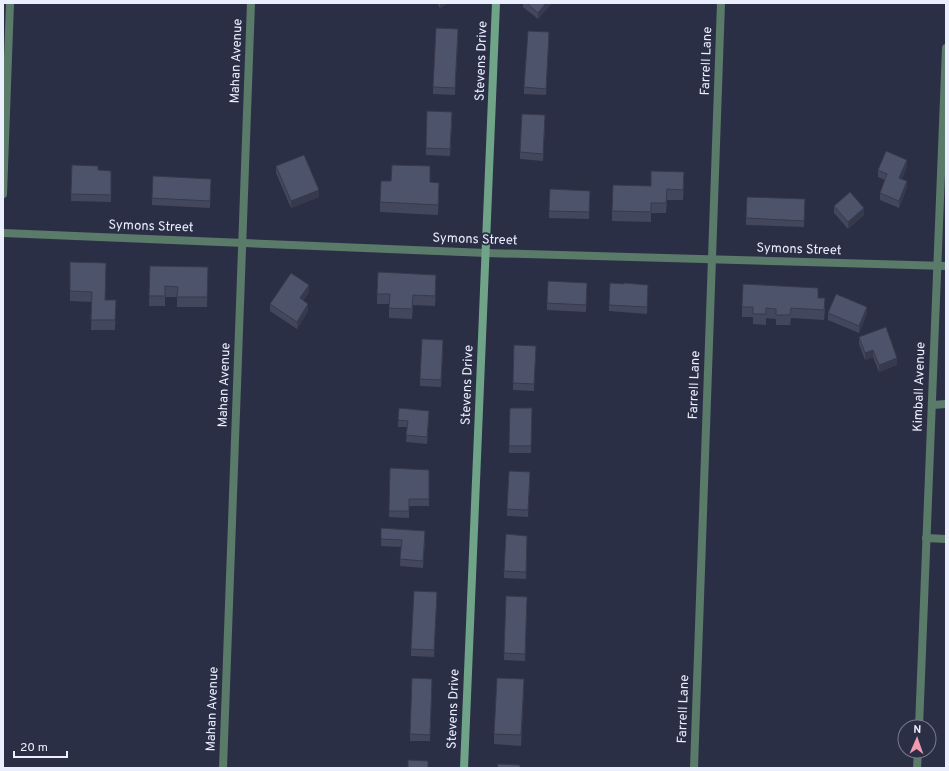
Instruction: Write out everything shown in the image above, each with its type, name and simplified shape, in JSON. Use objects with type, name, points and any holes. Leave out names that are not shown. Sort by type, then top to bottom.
[{"type":"main road","name":"Stevens Drive","points":[[464,768],[496,3]]},
{"type":"street","points":[[3,194],[10,3]]},
{"type":"street","name":"Mahan Avenue","points":[[223,768],[251,3]]},
{"type":"street","name":"Farrell Lane","points":[[694,768],[721,3]]},
{"type":"street","name":"Kimball Avenue","points":[[919,719],[946,48]]},
{"type":"street","name":"Symons Street","points":[[3,233],[486,253],[946,266]]},
{"type":"street","points":[[932,405],[946,404]]},
{"type":"street","points":[[926,538],[946,539]]},
{"type":"building","points":[[527,3],[546,3],[538,13]]},
{"type":"building","points":[[436,28],[458,29],[455,88],[433,87]]},
{"type":"building","points":[[528,31],[549,32],[546,89],[524,87]]},
{"type":"building","points":[[427,111],[452,112],[450,149],[426,148]]},
{"type":"building","points":[[522,114],[545,115],[543,154],[520,152]]},
{"type":"building","points":[[886,151],[907,160],[899,178],[907,181],[899,201],[880,193],[887,174],[878,170]]},
{"type":"building","points":[[304,155],[319,190],[291,201],[276,166]]},
{"type":"building","points":[[72,165],[98,166],[98,170],[111,171],[111,195],[71,194]]},
{"type":"building","points":[[392,165],[430,166],[430,182],[439,183],[438,205],[380,202],[381,181],[391,181]]},
{"type":"building","points":[[651,171],[684,172],[683,190],[667,189],[666,203],[651,203],[651,212],[612,211],[613,185],[651,186]]},
{"type":"building","points":[[153,176],[211,179],[210,201],[152,198]]},
{"type":"building","points":[[550,189],[590,191],[589,212],[549,211]]},
{"type":"building","points":[[850,192],[864,208],[848,222],[834,206]]},
{"type":"building","points":[[747,197],[805,199],[804,221],[746,218]]},
{"type":"building","points":[[70,262],[106,263],[105,300],[116,300],[115,320],[91,320],[92,292],[70,291]]},
{"type":"building","points":[[150,266],[208,267],[207,297],[177,297],[178,287],[165,286],[165,296],[149,296]]},
{"type":"building","points":[[378,272],[436,275],[435,296],[413,295],[412,309],[389,308],[390,294],[377,294]]},
{"type":"building","points":[[291,273],[309,285],[300,298],[308,304],[297,322],[270,304]]},
{"type":"building","points":[[548,281],[587,283],[586,305],[547,303]]},
{"type":"building","points":[[610,283],[648,285],[647,307],[609,305]]},
{"type":"building","points":[[743,284],[818,288],[818,298],[825,298],[824,310],[791,308],[790,315],[776,315],[776,309],[766,308],[766,314],[753,314],[753,307],[742,307]]},
{"type":"building","points":[[836,294],[867,307],[859,326],[828,313]]},
{"type":"building","points":[[886,327],[897,358],[879,365],[873,350],[865,353],[859,337]]},
{"type":"building","points":[[422,339],[443,340],[441,380],[420,379]]},
{"type":"building","points":[[514,345],[536,346],[534,384],[513,383]]},
{"type":"building","points":[[399,408],[429,411],[427,437],[406,435],[408,421],[398,420]]},
{"type":"building","points":[[510,408],[532,408],[531,446],[509,446]]},
{"type":"building","points":[[390,468],[429,470],[429,499],[409,499],[409,511],[389,511]]},
{"type":"building","points":[[509,471],[530,472],[528,510],[507,509]]},
{"type":"building","points":[[381,528],[425,531],[423,561],[400,559],[402,540],[381,539]]},
{"type":"building","points":[[506,534],[527,536],[526,572],[504,571]]},
{"type":"building","points":[[414,591],[437,592],[434,650],[411,649]]},
{"type":"building","points":[[506,596],[527,597],[525,654],[504,653]]},
{"type":"building","points":[[412,678],[432,679],[430,735],[410,734]]},
{"type":"building","points":[[497,678],[524,679],[521,735],[494,734]]},
{"type":"building","points":[[408,760],[428,761],[428,768],[408,768]]},
{"type":"building","points":[[498,764],[520,765],[520,768],[497,768]]}]
